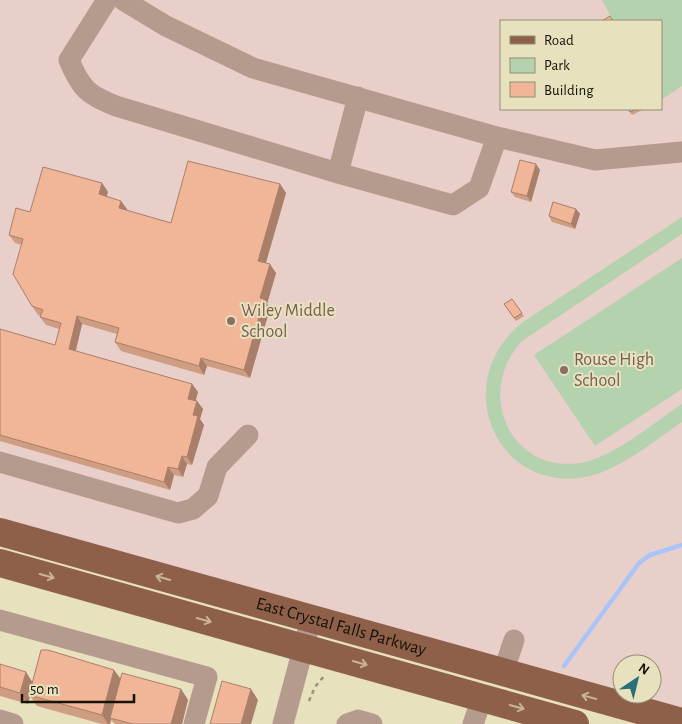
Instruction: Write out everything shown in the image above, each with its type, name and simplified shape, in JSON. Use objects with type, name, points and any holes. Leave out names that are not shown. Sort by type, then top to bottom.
[{"type":"main road","name":"East Crystal Falls Parkway","points":[[0,532],[504,673],[636,717],[682,722]]},
{"type":"main road","name":"East Crystal Falls Parkway","points":[[0,563],[575,724]]},
{"type":"street","points":[[107,0],[69,60],[78,82],[92,96],[126,109],[338,174],[453,205],[479,188],[497,137]]},
{"type":"street","points":[[123,0],[166,26],[253,68],[497,137],[595,160],[682,152]]},
{"type":"street","points":[[338,174],[358,98]]},
{"type":"street","points":[[0,462],[178,513],[193,509],[208,496],[217,467],[248,435]]},
{"type":"street","points":[[0,620],[207,677],[194,724]]},
{"type":"street","points":[[283,724],[311,620]]},
{"type":"street","points":[[504,673],[514,640]]},
{"type":"street","points":[[473,724],[482,698]]},
{"type":"street","points":[[0,720],[13,724]]},
{"type":"street","points":[[348,724],[358,720],[372,724]]},
{"type":"path","points":[[306,709],[315,687],[326,672]]},
{"type":"shaded area","name":"Wiley Middle School","points":[[0,0],[682,0],[682,709],[662,704],[662,654],[612,654],[612,690],[0,525]]},
{"type":"green space","points":[[602,0],[682,0],[682,86],[662,99],[662,20],[612,20]]},
{"type":"green space","points":[[682,217],[682,234],[522,341],[508,361],[501,383],[501,405],[507,425],[518,442],[534,455],[555,463],[580,463],[605,455],[632,439],[682,404],[682,422],[634,456],[594,475],[580,478],[549,476],[523,466],[504,448],[491,425],[486,399],[489,371],[501,345],[523,322]]},
{"type":"green space","points":[[682,258],[682,389],[595,446],[534,355]]},
{"type":"building","points":[[610,16],[612,20],[604,20]]},
{"type":"building","points":[[520,160],[536,164],[527,196],[511,192]]},
{"type":"building","points":[[188,161],[280,184],[258,261],[270,264],[260,298],[264,299],[244,370],[201,358],[199,366],[115,342],[119,328],[77,316],[69,349],[192,384],[188,399],[197,401],[193,415],[198,416],[187,457],[182,456],[178,469],[168,467],[164,482],[0,435],[0,329],[55,345],[61,323],[40,317],[43,310],[32,306],[13,274],[23,239],[9,235],[16,208],[30,212],[43,167],[102,183],[99,194],[121,201],[119,208],[171,223]]},
{"type":"building","points":[[553,202],[576,209],[571,224],[549,216]]},
{"type":"building","points":[[512,299],[522,313],[514,318],[504,304]]},
{"type":"building","points":[[41,650],[48,650],[114,670],[102,715],[29,695]]},
{"type":"building","points":[[0,664],[26,672],[20,693],[0,687]]},
{"type":"building","points":[[122,673],[181,689],[171,724],[133,724],[110,718]]},
{"type":"building","points":[[222,681],[251,689],[241,724],[210,724]]},
{"type":"waterway","points":[[564,666],[639,563],[650,555],[682,545]]},
{"type":"place","name":"Wiley Middle School","points":[[231,321]]},
{"type":"place","name":"Rouse High School","points":[[564,370]]}]
